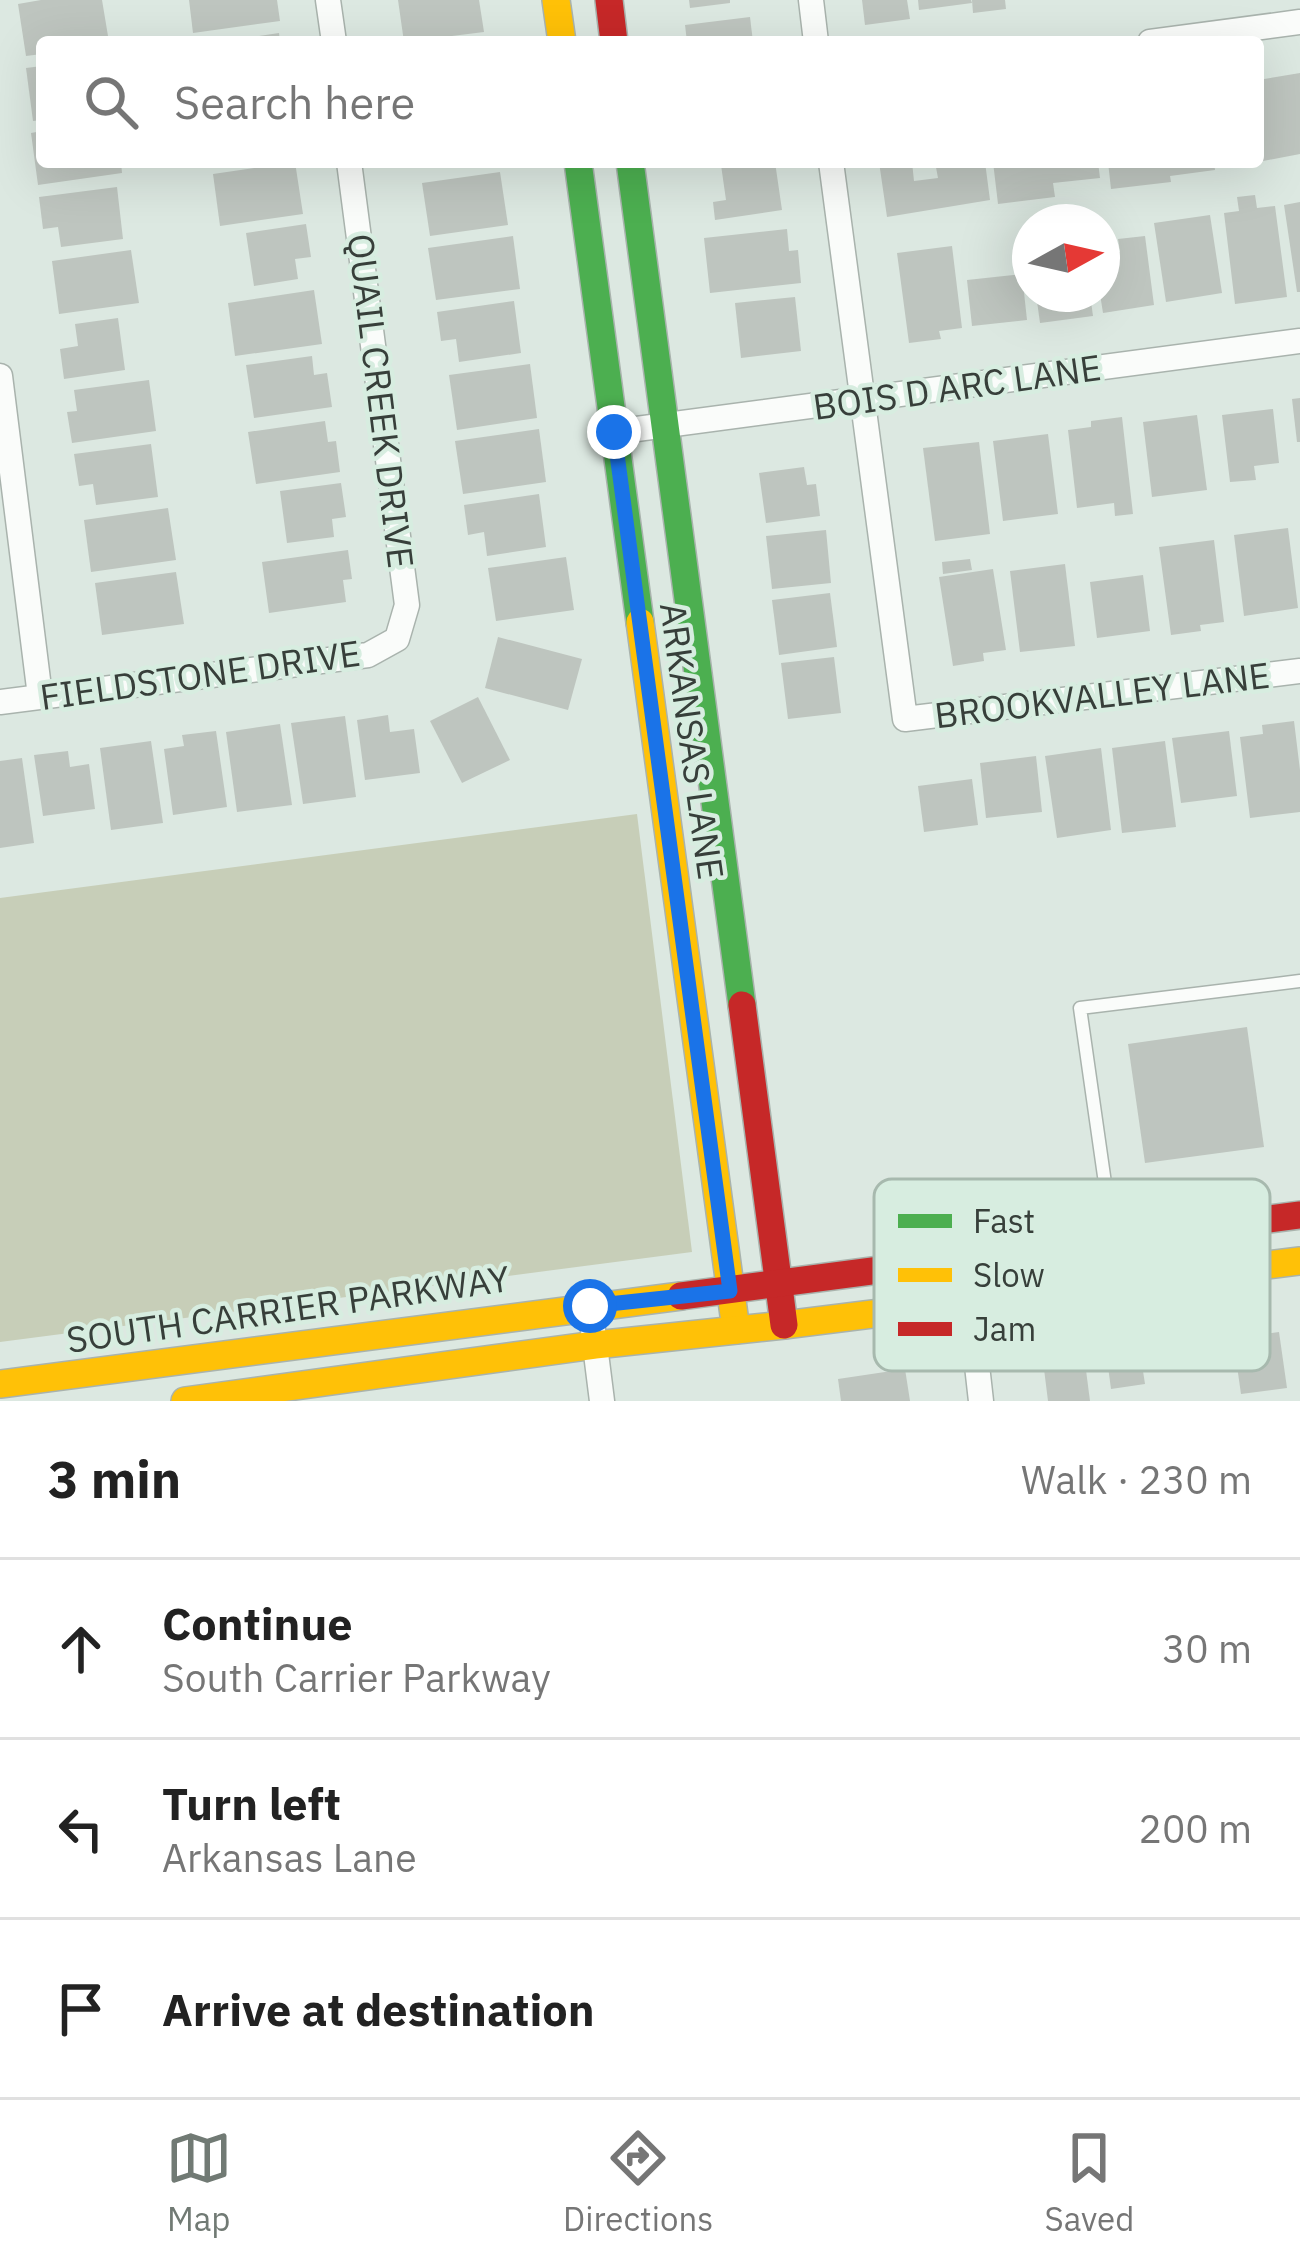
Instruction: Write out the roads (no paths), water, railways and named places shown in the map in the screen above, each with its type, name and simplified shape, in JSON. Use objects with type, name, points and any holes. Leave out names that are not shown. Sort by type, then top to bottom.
[{"type":"main road","points":[[556,0],[561,36]]},
{"type":"main road","points":[[609,0],[613,36]]},
{"type":"main road","name":"ARKANSAS LANE","points":[[579,168],[736,1330]]},
{"type":"main road","name":"ARKANSAS LANE","points":[[631,168],[784,1325]]},
{"type":"main road","name":"SOUTH CARRIER PARKWAY","points":[[1270,1219],[1300,1215]]},
{"type":"main road","points":[[1270,1265],[1300,1261]]},
{"type":"main road","name":"SOUTH CARRIER PARKWAY","points":[[0,1384],[874,1272]]},
{"type":"main road","points":[[185,1401],[874,1314]]},
{"type":"street","points":[[328,0],[333,36]]},
{"type":"street","points":[[812,0],[815,36]]},
{"type":"street","points":[[1195,36],[1300,22]]},
{"type":"street","name":"QUAIL CREEK DRIVE","points":[[350,168],[407,605],[397,639]]},
{"type":"street","points":[[832,168],[865,399]]},
{"type":"street","name":"BOIS D ARC LANE","points":[[614,432],[1300,341]]},
{"type":"street","points":[[0,376],[40,696]]},
{"type":"street","name":"BROOKVALLEY LANE","points":[[865,399],[905,719],[1300,671]]},
{"type":"street","name":"FIELDSTONE DRIVE","points":[[0,702],[368,655],[397,639]]},
{"type":"street","points":[[590,1306],[602,1401]]},
{"type":"street","points":[[219,1356],[225,1398]]},
{"type":"street","points":[[977,1371],[981,1401]]},
{"type":"lane","points":[[1104,1179],[1080,1008],[1300,981]]}]
